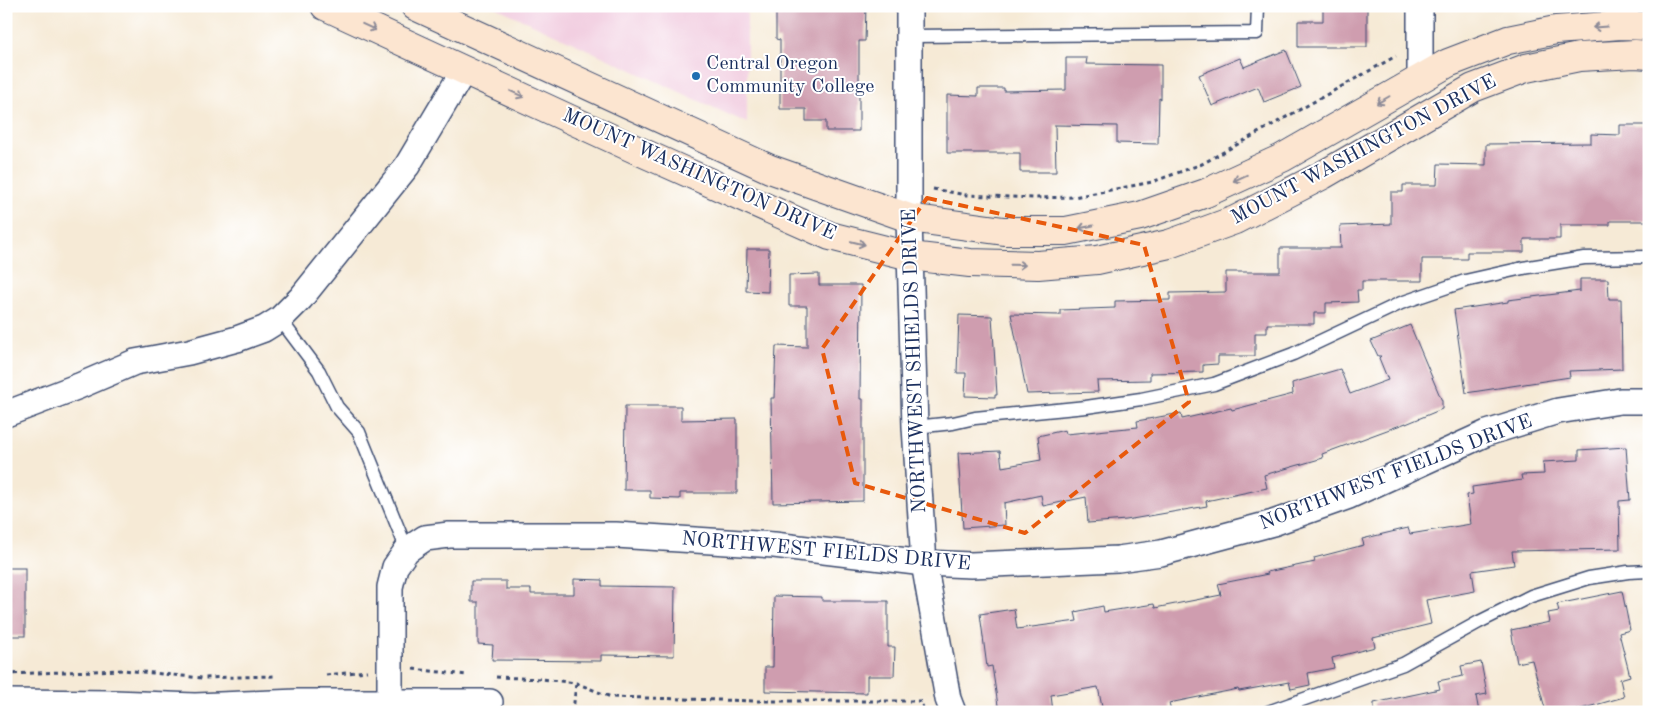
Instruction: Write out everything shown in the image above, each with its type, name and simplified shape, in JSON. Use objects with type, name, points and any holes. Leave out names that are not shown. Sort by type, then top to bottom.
[{"type":"main road","name":"MOUNT WASHINGTON DRIVE","points":[[325,6],[830,236],[910,256],[970,263],[1038,265],[1097,260],[1169,244],[1235,220],[1323,174],[1474,88],[1526,68],[1579,57],[1649,55]]},
{"type":"main road","name":"MOUNT WASHINGTON DRIVE","points":[[415,6],[770,169],[909,218],[1004,231],[1066,231],[1140,216],[1206,193],[1282,158],[1448,63],[1508,40],[1556,30],[1621,25],[1649,26]]},
{"type":"street","name":"NORTHWEST SHIELDS DRIVE","points":[[909,6],[909,218],[915,427],[924,563],[948,699],[953,712]]},
{"type":"street","points":[[1420,6],[1420,78]]},
{"type":"street","points":[[6,414],[135,362],[189,352],[237,339],[264,329],[280,319],[301,298],[408,166],[464,70]]},
{"type":"street","name":"NORTHWEST FIELDS DRIVE","points":[[390,702],[390,587],[395,567],[407,550],[425,538],[448,535],[616,535],[774,546],[924,563],[971,565],[1118,559],[1161,553],[1273,523],[1349,496],[1487,433],[1558,411],[1620,401],[1649,401]]},
{"type":"street","points":[[6,702],[195,706],[297,702],[490,702]]},
{"type":"lane","points":[[910,36],[1257,33],[1258,6]]},
{"type":"lane","points":[[915,427],[953,423],[975,418],[1086,407],[1141,399],[1214,384],[1293,354],[1401,303],[1465,281],[1523,268],[1584,258],[1649,257]]},
{"type":"lane","points":[[280,319],[319,371],[337,407],[359,432],[407,550]]},
{"type":"lane","points":[[1268,712],[1402,664],[1531,596],[1589,578],[1649,571]]},
{"type":"path","points":[[927,188],[966,195],[1074,197],[1152,182],[1202,164],[1402,53]]},
{"type":"path","points":[[573,712],[576,683]]},
{"type":"highlighted area","points":[[927,198],[1144,245],[1189,402],[1025,533],[855,483],[822,349]]},
{"type":"shaded area","name":"Central Oregon Community College","points":[[493,6],[747,6],[747,123]]},
{"type":"building","points":[[804,6],[866,6],[865,41],[859,41],[859,131],[826,131],[826,121],[806,121],[806,109],[780,109],[780,40],[776,39],[776,8],[804,9]]},
{"type":"building","points":[[1323,6],[1367,6],[1367,47],[1298,47],[1298,21],[1323,21]]},
{"type":"building","points":[[1286,50],[1301,87],[1264,102],[1258,87],[1212,106],[1199,75],[1240,58],[1244,67]]},
{"type":"building","points":[[1066,58],[1087,58],[1086,64],[1161,65],[1158,144],[1117,143],[1117,126],[1055,125],[1056,172],[1020,172],[1020,153],[947,153],[947,95],[978,96],[978,88],[1004,88],[1004,91],[1066,90]]},
{"type":"building","points":[[1620,125],[1649,125],[1649,221],[1610,221],[1610,225],[1560,225],[1560,239],[1524,239],[1524,252],[1467,252],[1467,259],[1422,259],[1422,281],[1362,281],[1362,290],[1357,290],[1358,302],[1326,303],[1326,313],[1314,313],[1314,324],[1267,324],[1267,333],[1255,333],[1255,356],[1218,356],[1218,364],[1203,365],[1203,372],[1150,373],[1150,380],[1097,381],[1098,392],[1027,394],[1011,314],[1060,315],[1060,310],[1115,308],[1115,301],[1170,300],[1170,293],[1226,292],[1226,272],[1280,272],[1280,248],[1341,248],[1340,226],[1391,224],[1391,192],[1403,192],[1403,185],[1437,185],[1438,164],[1486,165],[1486,144],[1591,143],[1591,134],[1620,135]]},
{"type":"building","points":[[747,249],[769,249],[768,292],[746,291]]},
{"type":"building","points":[[819,274],[819,285],[861,285],[860,399],[863,399],[863,501],[773,503],[771,398],[774,398],[776,346],[807,347],[807,306],[789,306],[789,275]]},
{"type":"building","points":[[1580,279],[1608,279],[1609,299],[1621,299],[1622,369],[1569,371],[1570,377],[1466,393],[1454,310],[1508,302],[1508,300],[1580,291]]},
{"type":"building","points":[[959,315],[992,316],[997,395],[995,397],[965,396],[966,373],[957,373]]},
{"type":"building","points":[[1410,325],[1442,401],[1442,409],[1322,454],[1323,458],[1264,475],[1267,488],[1206,501],[1207,506],[1126,520],[1088,523],[1086,497],[1043,506],[1041,495],[1004,503],[1005,525],[963,528],[958,453],[1000,451],[1002,467],[1041,460],[1038,436],[1065,430],[1066,434],[1138,427],[1137,421],[1181,413],[1182,419],[1231,408],[1232,410],[1293,394],[1292,383],[1340,369],[1350,394],[1388,380],[1379,358],[1381,356],[1378,356],[1371,341]]},
{"type":"building","points":[[625,406],[681,406],[681,420],[737,419],[737,493],[680,493],[680,499],[650,498],[650,490],[624,490]]},
{"type":"building","points":[[1626,447],[1630,500],[1619,501],[1620,549],[1512,551],[1514,565],[1472,571],[1475,591],[1426,600],[1431,624],[1373,638],[1375,647],[1332,658],[1334,668],[1308,673],[1310,685],[1291,689],[1289,682],[1239,691],[1238,689],[1169,703],[1171,712],[1103,712],[1098,687],[1051,695],[1053,712],[999,712],[992,666],[987,667],[980,614],[1014,609],[1017,629],[1077,621],[1075,612],[1103,606],[1104,612],[1154,604],[1155,608],[1221,595],[1218,584],[1315,562],[1314,558],[1364,545],[1362,539],[1408,528],[1410,534],[1471,524],[1467,495],[1473,494],[1472,487],[1522,480],[1521,475],[1544,474],[1543,462],[1579,460],[1579,450]]},
{"type":"building","points":[[6,568],[25,568],[25,636],[6,636]]},
{"type":"building","points":[[574,579],[602,580],[602,586],[675,587],[674,656],[601,655],[601,661],[492,660],[493,645],[478,644],[478,602],[471,602],[471,581],[506,581],[506,589],[531,589],[531,594],[574,594]]},
{"type":"building","points":[[1622,591],[1630,630],[1619,633],[1630,676],[1620,679],[1624,697],[1570,712],[1546,712],[1532,660],[1517,663],[1511,630],[1550,622],[1548,613],[1559,611],[1557,604]]},
{"type":"building","points":[[774,596],[822,597],[822,601],[888,601],[888,647],[895,647],[894,676],[867,676],[867,693],[765,691],[765,667],[773,667]]},
{"type":"building","points":[[1481,662],[1487,694],[1476,696],[1479,712],[1374,712],[1374,703],[1440,689],[1438,681],[1463,676],[1461,666]]},
{"type":"place","name":"Central Oregon Community College","points":[[696,76]]}]
